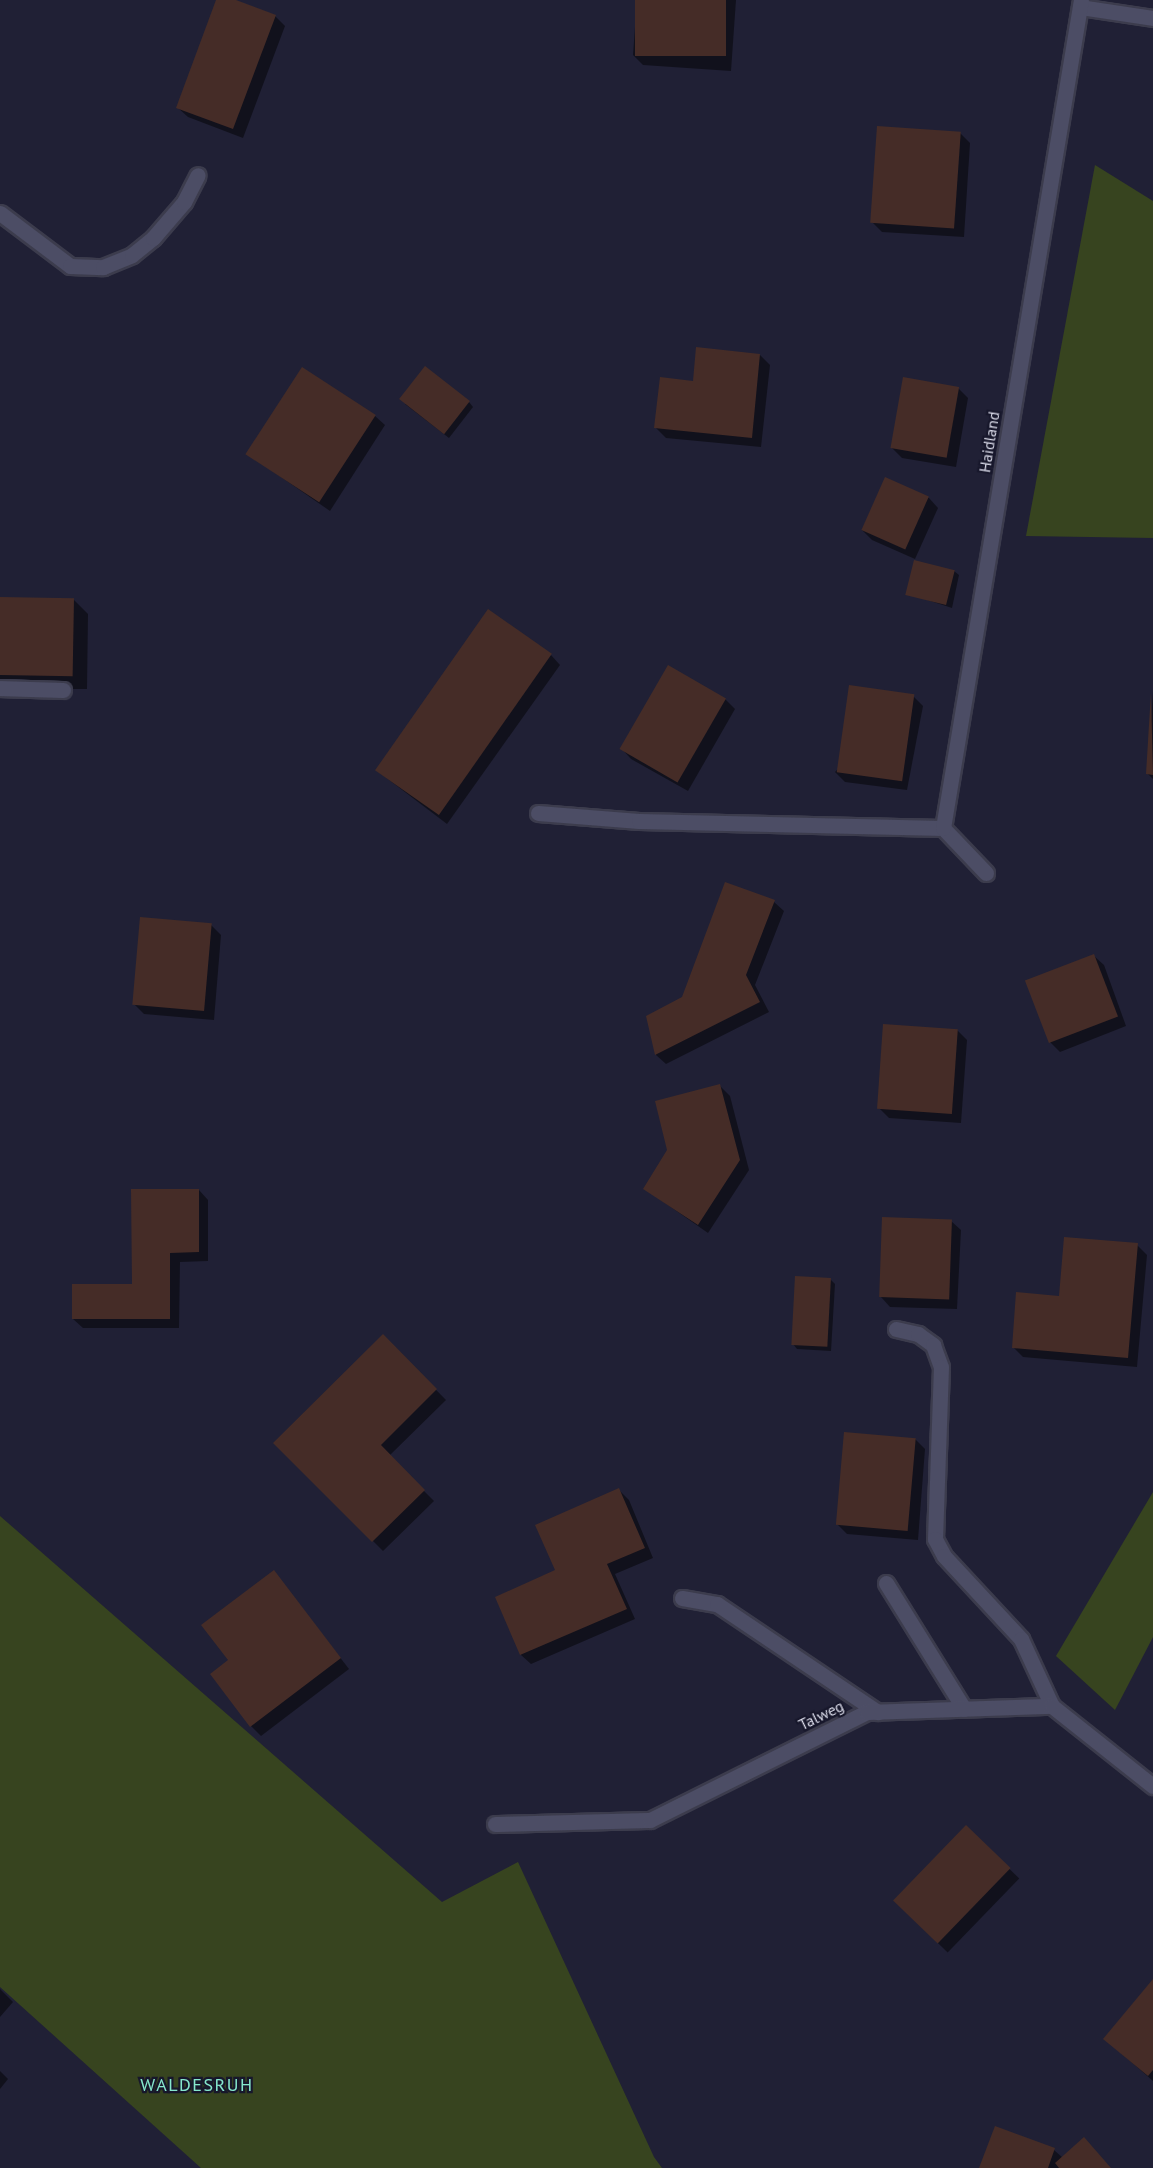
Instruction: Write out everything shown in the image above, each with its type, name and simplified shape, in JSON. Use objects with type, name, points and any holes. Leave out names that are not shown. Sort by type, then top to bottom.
[{"type":"street","points":[[1080,4],[1153,18]]},
{"type":"street","name":"Haidland","points":[[943,828],[1080,4]]},
{"type":"street","points":[[0,213],[70,266],[103,267],[132,255],[153,238],[184,202],[198,174]]},
{"type":"street","points":[[0,688],[63,690]]},
{"type":"street","points":[[538,813],[639,821],[943,828],[986,873]]},
{"type":"street","points":[[896,1329],[918,1334],[933,1345],[941,1367],[934,1539],[945,1556],[1021,1639],[1052,1706],[1153,1786]]},
{"type":"street","points":[[886,1583],[964,1709]]},
{"type":"street","points":[[682,1598],[717,1604],[878,1712]]},
{"type":"street","name":"Talweg","points":[[495,1824],[650,1820],[867,1712],[1052,1706]]},
{"type":"green space","points":[[1095,165],[1153,201],[1153,538],[1026,536]]},
{"type":"green space","points":[[1153,1492],[1153,1637],[1115,1710],[1056,1656]]},
{"type":"green space","points":[[0,1516],[442,1902],[518,1862],[654,2157],[662,2168],[201,2168],[0,1987]]},
{"type":"building","points":[[216,0],[236,0],[276,15],[233,129],[176,108]]},
{"type":"building","points":[[635,0],[726,0],[726,56],[635,56]]},
{"type":"building","points":[[877,126],[961,132],[954,229],[870,223]]},
{"type":"building","points":[[696,347],[760,354],[752,438],[654,428],[660,377],[693,381]]},
{"type":"building","points":[[425,366],[470,401],[444,434],[399,399]]},
{"type":"building","points":[[302,367],[376,415],[319,502],[245,454]]},
{"type":"building","points":[[903,377],[959,387],[947,458],[890,448]]},
{"type":"building","points":[[885,477],[929,497],[905,550],[861,530]]},
{"type":"building","points":[[914,560],[955,570],[946,605],[905,595]]},
{"type":"building","points":[[0,597],[74,598],[73,676],[0,675]]},
{"type":"building","points":[[488,609],[552,654],[439,815],[375,770]]},
{"type":"building","points":[[668,665],[726,698],[678,783],[620,749]]},
{"type":"building","points":[[849,685],[914,694],[902,781],[837,772]]},
{"type":"building","points":[[1151,693],[1153,775],[1146,774]]},
{"type":"building","points":[[725,882],[775,900],[746,975],[760,1002],[655,1055],[646,1016],[682,997]]},
{"type":"building","points":[[140,917],[212,923],[204,1011],[132,1005]]},
{"type":"building","points":[[1094,954],[1118,1017],[1049,1043],[1025,981]]},
{"type":"building","points":[[883,1024],[958,1029],[952,1114],[877,1109]]},
{"type":"building","points":[[720,1084],[740,1160],[698,1225],[643,1189],[667,1150],[655,1101]]},
{"type":"building","points":[[131,1189],[199,1189],[199,1252],[170,1253],[170,1319],[72,1319],[72,1284],[132,1284]]},
{"type":"building","points":[[882,1217],[952,1219],[949,1299],[879,1297]]},
{"type":"building","points":[[1064,1237],[1138,1243],[1128,1358],[1012,1348],[1016,1292],[1059,1296]]},
{"type":"building","points":[[795,1276],[831,1278],[827,1347],[791,1345]]},
{"type":"building","points":[[383,1334],[437,1389],[381,1445],[425,1490],[372,1542],[273,1443]]},
{"type":"building","points":[[844,1432],[916,1438],[908,1531],[836,1525]]},
{"type":"building","points":[[619,1488],[645,1548],[607,1564],[627,1609],[520,1655],[495,1597],[555,1570],[535,1525]]},
{"type":"building","points":[[274,1570],[341,1658],[250,1727],[210,1674],[228,1660],[201,1625]]},
{"type":"building","points":[[966,1825],[1011,1868],[938,1944],[893,1901]]},
{"type":"building","points":[[1153,1979],[1153,2070],[1148,2076],[1103,2039]]},
{"type":"building","points":[[995,2126],[1055,2148],[1048,2168],[979,2168]]},
{"type":"building","points":[[1084,2137],[1111,2168],[1059,2168],[1055,2163]]},
{"type":"district","name":"WALDESRUH","points":[[197,2085]]}]
